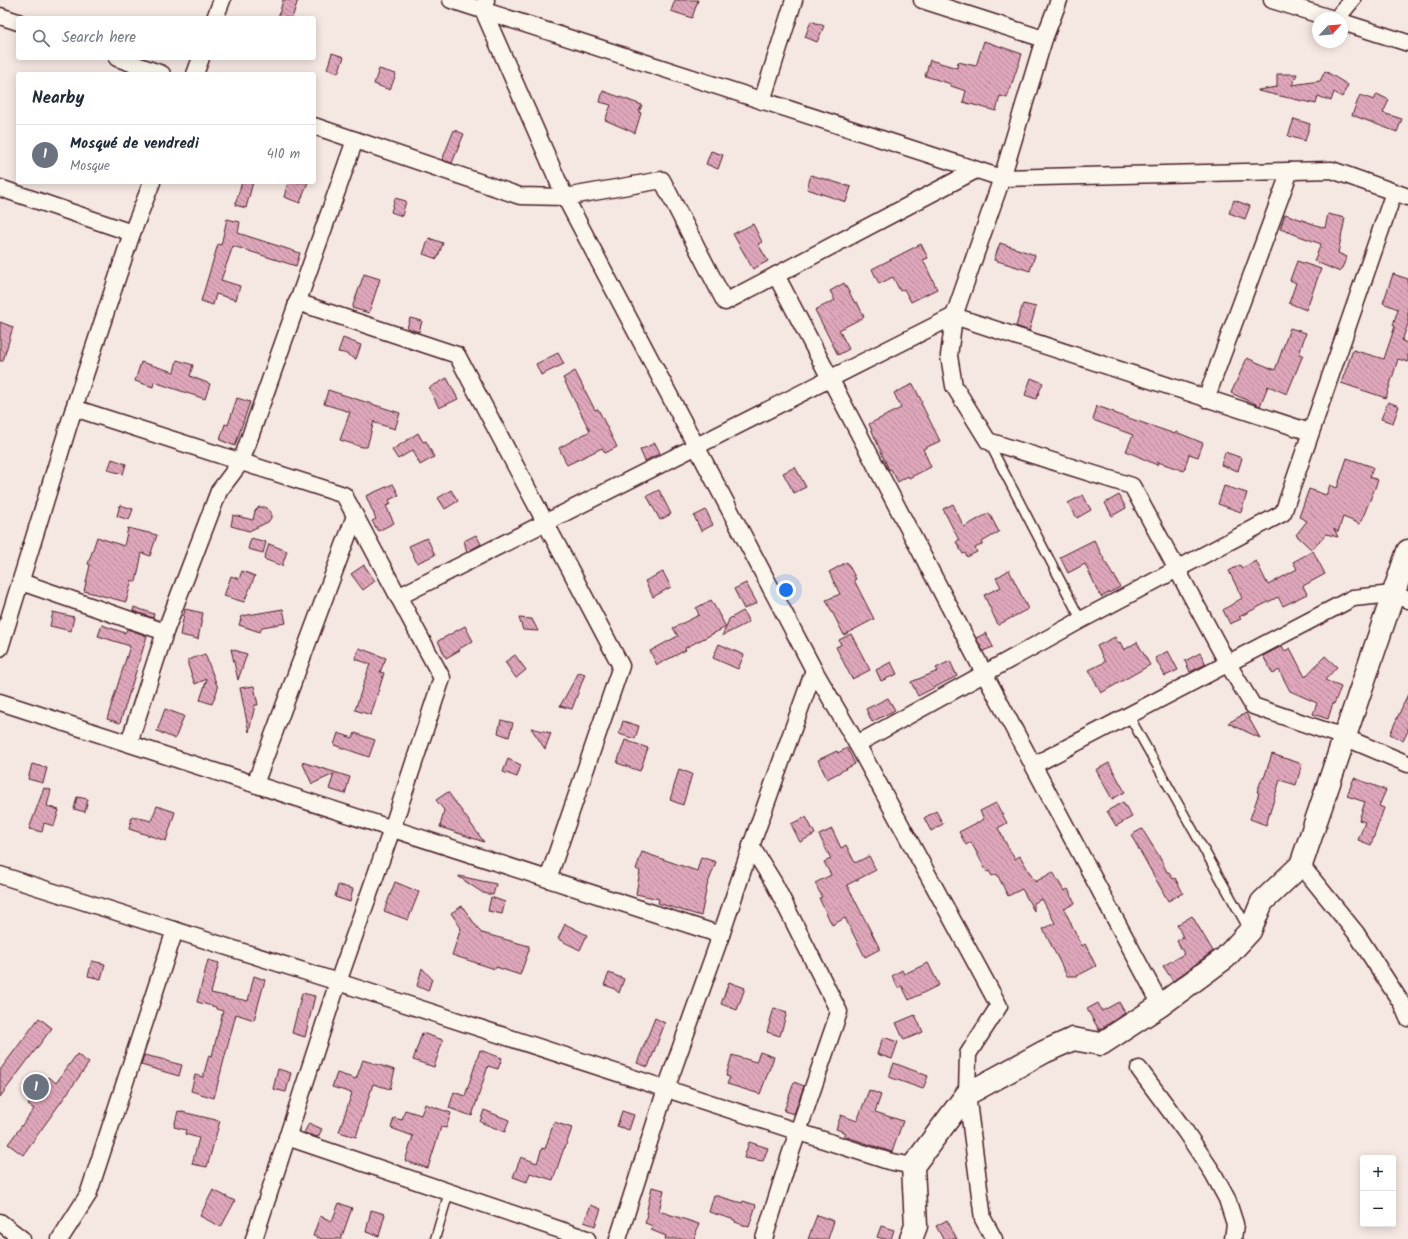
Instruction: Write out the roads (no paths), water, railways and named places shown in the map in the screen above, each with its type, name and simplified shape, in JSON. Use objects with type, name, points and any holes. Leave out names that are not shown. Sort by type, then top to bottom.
[{"type":"street","points":[[216,16],[222,0]]},
{"type":"street","points":[[451,0],[485,5],[762,101],[1002,178],[1332,170],[1401,194],[1310,432],[1282,513],[1081,620],[857,744]]},
{"type":"street","points":[[762,101],[794,0]]},
{"type":"street","points":[[922,0],[1044,39]]},
{"type":"street","points":[[1059,0],[1044,39],[1002,178],[954,316],[949,356],[954,386],[988,441],[1132,486],[1228,664],[1253,706],[1344,737],[1408,764]]},
{"type":"street","points":[[1272,0],[1312,12]]},
{"type":"street","points":[[1342,12],[1352,0]]},
{"type":"street","points":[[485,5],[565,198],[814,670],[857,744],[999,1006],[968,1054],[967,1094],[983,1219],[994,1239]]},
{"type":"street","points":[[0,16],[16,21]]},
{"type":"street","points":[[1348,24],[1408,43]]},
{"type":"street","points":[[123,60],[156,72]]},
{"type":"street","points":[[196,72],[200,60]]},
{"type":"street","points":[[316,127],[520,196],[565,198],[662,180],[725,302],[976,170]]},
{"type":"street","points":[[129,743],[165,632],[219,491],[241,462],[355,140]]},
{"type":"street","points":[[1206,399],[1290,171]]},
{"type":"street","points":[[0,648],[74,408],[132,233],[151,184]]},
{"type":"street","points":[[0,188],[132,233]]},
{"type":"street","points":[[776,275],[984,673],[1161,1005]]},
{"type":"street","points":[[297,302],[457,355],[621,666],[548,879]]},
{"type":"street","points":[[398,597],[954,316],[1310,432]]},
{"type":"street","points":[[74,408],[344,495],[442,678],[392,829],[338,982],[254,1239]]},
{"type":"street","points":[[255,784],[355,516]]},
{"type":"street","points":[[916,1235],[913,1166],[967,1094],[1044,1052],[1073,1039],[1101,1044],[1161,1005],[1225,958],[1250,931],[1262,902],[1301,865],[1344,737],[1401,597],[1408,551]]},
{"type":"street","points":[[21,582],[165,632]]},
{"type":"street","points":[[1034,766],[1353,598],[1401,597]]},
{"type":"street","points":[[618,1239],[666,1089],[814,670]]},
{"type":"street","points":[[0,702],[721,935]]},
{"type":"street","points":[[751,846],[774,883],[839,1012],[798,1132],[764,1239]]},
{"type":"street","points":[[1301,865],[1356,933],[1402,1004],[1408,1018]]},
{"type":"street","points":[[0,875],[338,982],[888,1161],[913,1166]]},
{"type":"street","points":[[60,1239],[88,1195],[175,930]]},
{"type":"street","points":[[1139,1069],[1185,1131],[1213,1173],[1227,1199],[1235,1224],[1233,1239]]},
{"type":"street","points":[[287,1137],[587,1239]]},
{"type":"street","points":[[0,1222],[22,1239]]},
{"type":"lane","points":[[988,441],[1081,620]]},
{"type":"lane","points":[[1129,716],[1250,931]]},
{"type":"lane","points":[[435,1239],[449,1192]]},
{"type":"place","name":"Mosqué de vendredi","points":[[36,1087]]}]
